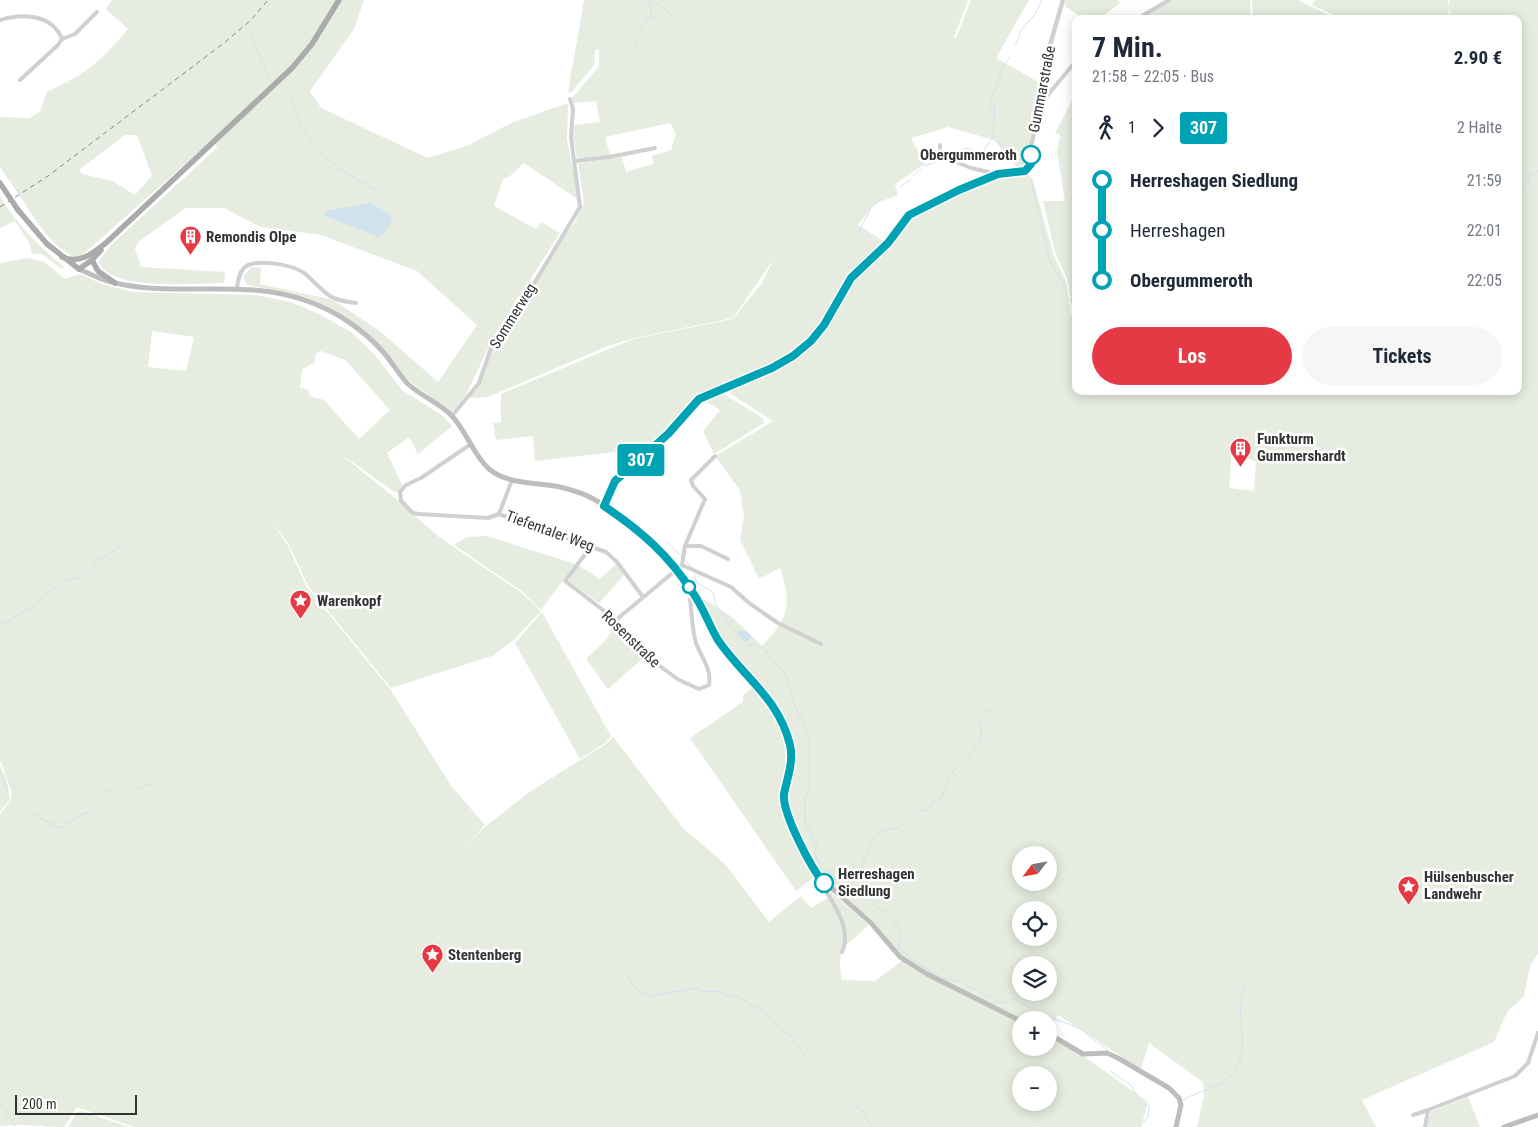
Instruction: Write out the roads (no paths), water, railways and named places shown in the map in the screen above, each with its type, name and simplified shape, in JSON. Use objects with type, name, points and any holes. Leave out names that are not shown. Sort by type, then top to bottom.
[{"type":"main road","points":[[79,268],[292,68],[312,44],[339,0]]},
{"type":"main road","points":[[0,183],[35,232],[62,256],[79,268],[115,283],[140,287],[237,288],[291,296],[308,301],[339,316],[377,346],[411,387],[452,416],[480,459],[492,471],[512,480],[570,490],[604,506],[642,532],[676,569],[694,593],[718,639],[770,701],[782,723],[791,746],[791,766],[784,802],[820,878],[871,924],[900,957],[927,974],[1012,1016]]},
{"type":"main road","points":[[62,256],[74,261],[90,258]]},
{"type":"main road","points":[[90,258],[98,271],[115,283]]},
{"type":"main road","points":[[1057,1039],[1083,1054],[1107,1053],[1169,1088],[1179,1098],[1181,1105],[1176,1127]]},
{"type":"main road","points":[[1504,1127],[1538,1115]]},
{"type":"street","name":"Gummarstraße","points":[[604,506],[615,481],[668,434],[699,399],[782,363],[811,341],[824,325],[851,278],[888,243],[909,215],[959,190],[998,174],[1020,172],[1028,168],[1031,164],[1031,145],[1041,103],[1042,73],[1063,0]]},
{"type":"street","points":[[1144,15],[1169,0]]},
{"type":"street","points":[[20,80],[62,39],[75,34],[97,12]]},
{"type":"street","points":[[0,20],[17,16],[38,18],[55,27],[62,39]]},
{"type":"street","points":[[1041,103],[1072,65]]},
{"type":"street","points":[[570,99],[573,109],[571,137],[575,161],[609,157],[655,148]]},
{"type":"street","points":[[940,145],[939,150],[944,157],[971,168],[998,174]]},
{"type":"street","name":"Sommerweg","points":[[452,416],[479,383],[491,348],[499,333],[529,292],[556,245],[576,216],[581,200],[575,161]]},
{"type":"street","points":[[237,288],[239,275],[246,267],[254,263],[291,266],[303,272],[330,296],[342,301],[356,303]]},
{"type":"street","points":[[471,444],[421,478],[406,484],[400,492],[401,501],[413,513],[419,514],[488,518],[499,514]]},
{"type":"street","points":[[616,620],[682,565],[685,546],[705,499],[693,486],[691,480],[715,456]]},
{"type":"street","name":"Tiefentaler Weg","points":[[512,480],[499,514],[592,546],[611,556],[643,597]]},
{"type":"street","name":"Rosenstraße","points":[[592,546],[565,581],[616,620],[634,646],[667,672],[699,689],[705,688],[710,680],[695,636],[690,599],[694,593]]},
{"type":"street","points":[[685,546],[701,546],[728,559]]},
{"type":"street","points":[[682,565],[731,587],[749,603],[778,623],[821,644]]},
{"type":"street","points":[[820,878],[820,882],[839,913],[845,941],[842,952]]},
{"type":"street","points":[[1413,1115],[1515,1076],[1528,1063],[1538,1032]]},
{"type":"street","points":[[1424,1127],[1428,1110]]},
{"type":"water","points":[[370,203],[390,214],[392,220],[383,235],[378,237],[325,216],[325,211]]},
{"type":"water","points":[[739,631],[746,631],[752,637],[746,642],[737,635]]},
{"type":"waterway","points":[[639,32],[647,19],[652,17],[649,0]]},
{"type":"waterway","points":[[1015,46],[1020,36],[1019,33],[1035,14],[1042,0]]},
{"type":"waterway","points":[[651,2],[660,5],[673,16]]},
{"type":"waterway","points":[[251,34],[268,77]]},
{"type":"waterway","points":[[637,39],[637,45]]},
{"type":"waterway","points":[[956,156],[961,156],[961,151],[965,148],[982,152],[993,137],[995,107],[989,107],[1003,67],[1010,57]]},
{"type":"waterway","points":[[283,92],[290,95],[299,121],[314,145],[349,175],[380,193]]},
{"type":"waterway","points":[[993,138],[1018,163],[1023,163],[1024,168]]},
{"type":"waterway","points":[[925,166],[940,160]]},
{"type":"waterway","points":[[913,176],[921,169]]},
{"type":"waterway","points":[[1522,188],[1531,175],[1538,171]]},
{"type":"waterway","points":[[900,187],[910,180]]},
{"type":"waterway","points":[[1031,181],[1050,260],[1065,288]]},
{"type":"waterway","points":[[858,233],[871,208],[879,201]]},
{"type":"waterway","points":[[1070,299],[1072,303]]},
{"type":"waterway","points":[[666,541],[681,556]]},
{"type":"waterway","points":[[0,624],[9,621],[34,605],[63,581],[81,577],[93,568],[100,558],[108,555],[124,543]]},
{"type":"waterway","points":[[685,560],[691,567]]},
{"type":"waterway","points":[[694,574],[697,583],[713,592],[715,603],[738,634]]},
{"type":"waterway","points":[[746,642],[750,646],[755,644],[767,651],[771,661],[785,672],[795,706],[809,735],[809,789],[805,799],[805,821],[817,845],[815,854],[821,869],[831,873],[848,896],[855,892],[864,896],[873,902],[877,908],[889,915],[901,932],[902,936],[898,940],[899,948],[914,961],[944,979],[958,981],[991,998]]},
{"type":"waterway","points":[[917,812],[930,809],[933,802],[941,798],[953,771],[963,764],[980,741],[982,731],[978,721],[988,710],[993,709]]},
{"type":"waterway","points":[[0,772],[8,791]]},
{"type":"waterway","points":[[147,785],[153,784]]},
{"type":"waterway","points":[[134,786],[142,788]]},
{"type":"waterway","points":[[15,796],[37,816],[61,828],[82,814],[89,812],[108,792],[118,788]]},
{"type":"waterway","points":[[843,875],[855,868],[860,870],[873,838],[891,828],[897,829],[910,819]]},
{"type":"waterway","points":[[848,881],[850,889],[853,891]]},
{"type":"waterway","points":[[628,974],[632,984],[640,992],[651,996],[697,988],[704,992],[719,991],[726,995],[737,996],[771,1017],[778,1028],[790,1035],[807,1058],[855,1106],[863,1111],[871,1127]]},
{"type":"waterway","points":[[1183,1100],[1220,1084],[1231,1076],[1238,1067],[1241,1057],[1241,1007],[1245,984]]},
{"type":"waterway","points":[[995,1001],[1003,1003],[1013,998],[1040,1013],[1084,1030],[1108,1051]]},
{"type":"waterway","points":[[1110,1071],[1131,1085],[1141,1103],[1149,1106],[1148,1117],[1139,1127]]},
{"type":"waterway","points":[[0,1103],[15,1127]]},
{"type":"railway","points":[[0,207],[48,176],[224,43],[251,20],[268,0]]},
{"type":"place","name":"Obergummeroth","points":[[1031,155]]},
{"type":"place","name":"Remondis Olpe","points":[[190,256]]},
{"type":"place","name":"Funkturm Gummershardt","points":[[1241,467]]},
{"type":"place","name":"Warenkopf","points":[[301,620]]},
{"type":"place","name":"Herreshagen Siedlung","points":[[824,883]]},
{"type":"place","name":"Hülsenbuscher Landwehr","points":[[1408,905]]},
{"type":"place","name":"Stentenberg","points":[[432,974]]}]
